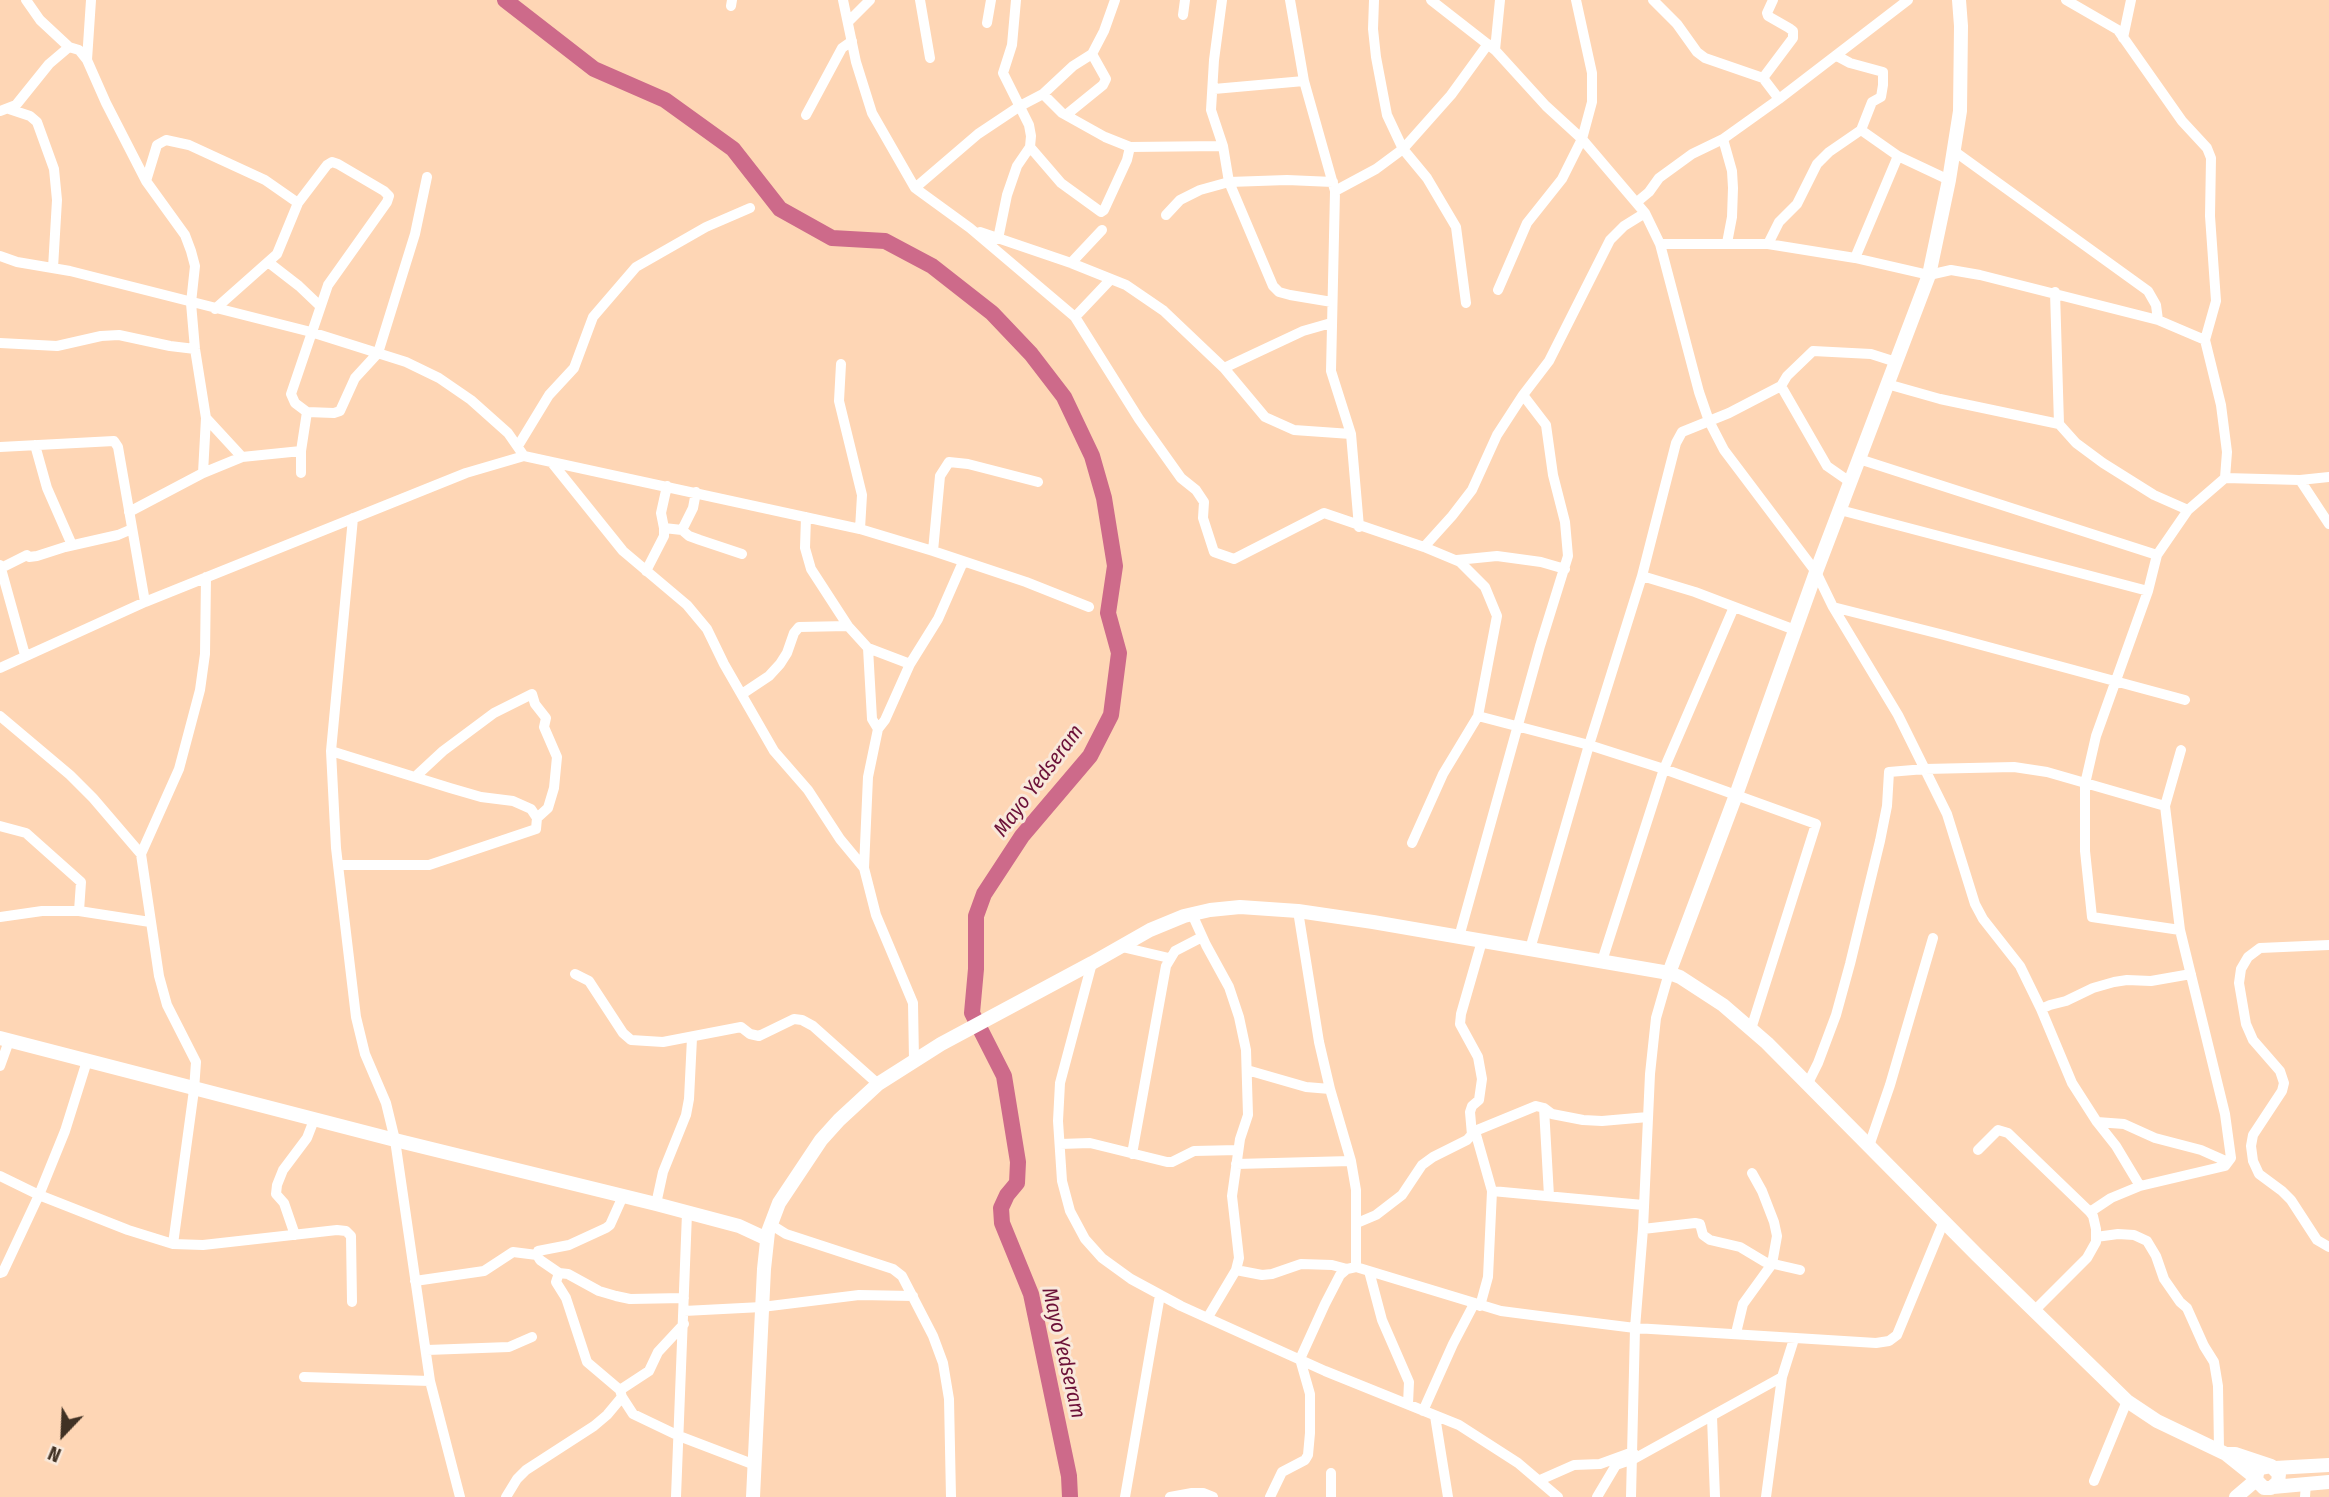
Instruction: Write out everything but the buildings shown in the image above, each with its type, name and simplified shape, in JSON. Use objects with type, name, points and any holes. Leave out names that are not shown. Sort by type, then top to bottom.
[{"type":"main road","points":[[1669,973],[1816,572],[1929,275],[1960,111],[1962,69],[1959,0]]},
{"type":"main road","points":[[753,1497],[767,1239],[770,1224],[793,1181],[821,1140],[878,1084],[940,1044],[1150,930],[1192,914],[1240,907],[1298,911],[1602,961],[1680,977],[1723,1004],[1808,1083],[2127,1401],[2157,1421],[2223,1452],[2256,1479],[2259,1485],[2305,1490],[2329,1482]]},
{"type":"main road","points":[[5,1040],[194,1090],[656,1204],[739,1226],[767,1239]]},
{"type":"main road","points":[[739,1226],[770,1224]]},
{"type":"main road","points":[[2223,1452],[2273,1467],[2279,1478],[2271,1488],[2253,1497]]},
{"type":"main road","points":[[2236,1497],[2256,1479],[2260,1468],[2329,1465]]},
{"type":"street","points":[[26,0],[40,20],[69,47],[79,50],[87,60],[146,181],[185,235],[195,266],[191,303],[206,418],[203,472]]},
{"type":"street","points":[[87,60],[91,0]]},
{"type":"street","points":[[843,0],[873,113],[915,188],[970,228],[1075,317],[1139,419],[1181,478],[1196,490],[1204,502],[1203,517],[1214,552],[1234,559],[1324,513],[1456,560],[1470,569],[1485,587],[1497,616],[1478,716],[1443,774],[1412,843]]},
{"type":"street","points":[[848,22],[870,0]]},
{"type":"street","points":[[920,0],[930,58]]},
{"type":"street","points":[[987,23],[991,0]]},
{"type":"street","points":[[998,239],[1007,195],[1017,166],[1030,147],[1029,125],[1003,73],[1012,46],[1016,0]]},
{"type":"street","points":[[915,188],[978,134],[1043,94],[1073,66],[1092,54],[1115,0]]},
{"type":"street","points":[[1183,15],[1185,0]]},
{"type":"street","points":[[1222,0],[1211,110],[1223,146],[1229,182],[1273,286],[1279,292],[1290,295],[1332,302]]},
{"type":"street","points":[[1290,0],[1304,81],[1334,186],[1331,371],[1351,434],[1359,527]]},
{"type":"street","points":[[1374,0],[1376,57],[1387,115],[1403,149],[1427,178],[1456,227],[1466,303]]},
{"type":"street","points":[[1431,0],[1491,47],[1546,106],[1582,139],[1645,213],[1660,244],[1699,393],[1709,421],[1724,450],[1816,572],[1833,607],[1898,715],[1947,814],[1975,904],[1983,919],[2020,966],[2072,1083],[2140,1186]]},
{"type":"street","points":[[1166,215],[1180,200],[1200,190],[1229,182],[1287,180],[1334,186],[1376,169],[1403,149],[1491,47],[1500,0]]},
{"type":"street","points":[[1498,290],[1527,223],[1562,179],[1582,139],[1592,102],[1592,73],[1576,0]]},
{"type":"street","points":[[1653,0],[1677,24],[1697,52],[1705,58],[1763,78],[1780,99]]},
{"type":"street","points":[[1763,78],[1793,37],[1793,31],[1768,16],[1773,0]]},
{"type":"street","points":[[1637,202],[1659,178],[1692,154],[1723,139],[1780,99],[1908,0]]},
{"type":"street","points":[[2066,0],[2118,30],[2182,121],[2207,148],[2211,158],[2210,216],[2216,302],[2205,340],[2221,404],[2227,452],[2225,478]]},
{"type":"street","points":[[2123,38],[2131,0]]},
{"type":"street","points":[[806,115],[842,48],[852,41]]},
{"type":"street","points":[[4,110],[20,101],[49,64],[69,47]]},
{"type":"street","points":[[1066,115],[1103,85],[1106,79],[1092,54]]},
{"type":"street","points":[[1768,244],[1779,222],[1797,204],[1817,164],[1829,152],[1861,130],[1872,102],[1881,97],[1884,75],[1837,56]]},
{"type":"street","points":[[1214,89],[1304,81]]},
{"type":"street","points":[[1043,94],[1066,115],[1105,137],[1130,147],[1223,146]]},
{"type":"street","points":[[4,110],[30,116],[37,122],[54,169],[57,200],[53,268]]},
{"type":"street","points":[[1861,130],[1898,156],[1949,180]]},
{"type":"street","points":[[1723,139],[1734,188],[1727,243]]},
{"type":"street","points":[[146,181],[158,145],[166,140],[189,145],[265,180],[298,203]]},
{"type":"street","points":[[1030,147],[1061,183],[1101,212],[1127,160],[1130,147]]},
{"type":"street","points":[[1954,151],[2148,291],[2157,305],[2158,320]]},
{"type":"street","points":[[1855,258],[1898,156]]},
{"type":"street","points":[[215,309],[277,254],[298,203],[332,162],[384,191],[389,196],[387,202],[337,271],[320,306],[291,394],[295,403],[307,412],[334,414],[340,411],[355,378],[378,353],[415,234],[427,177]]},
{"type":"street","points":[[518,446],[544,401],[573,368],[593,317],[636,267],[706,227],[750,208]]},
{"type":"street","points":[[1424,547],[1472,490],[1497,435],[1549,361],[1610,240],[1624,226],[1645,213]]},
{"type":"street","points":[[970,228],[1126,285],[1164,310],[1224,369],[1265,417],[1294,430],[1351,434]]},
{"type":"street","points":[[1071,263],[1102,230]]},
{"type":"street","points":[[1660,244],[1768,244],[1855,258],[1929,275],[1951,270],[2055,292],[2158,320],[2205,340]]},
{"type":"street","points":[[0,256],[311,332],[406,362],[439,378],[471,400],[518,446],[524,456]]},
{"type":"street","points":[[268,262],[320,306]]},
{"type":"street","points":[[1075,317],[1111,279]]},
{"type":"street","points":[[2055,292],[2059,424]]},
{"type":"street","points":[[1224,369],[1303,331],[1331,323]]},
{"type":"street","points":[[0,343],[57,346],[101,336],[119,335],[195,349]]},
{"type":"street","points":[[1530,949],[1642,576],[1676,443],[1682,432],[1781,386],[1787,376],[1813,351],[1871,354],[1896,362]]},
{"type":"street","points":[[841,364],[839,401],[862,495],[860,529]]},
{"type":"street","points":[[1887,384],[1940,399],[2059,424],[2076,443],[2103,463],[2154,495],[2188,510]]},
{"type":"street","points":[[1781,386],[1827,466],[1850,482]]},
{"type":"street","points":[[1459,937],[1565,569],[1569,545],[1553,475],[1546,425],[1523,395]]},
{"type":"street","points":[[301,473],[301,451],[307,412]]},
{"type":"street","points":[[206,418],[242,457]]},
{"type":"street","points":[[0,447],[91,440],[114,441],[118,447],[145,602]]},
{"type":"street","points":[[35,445],[47,488],[72,545]]},
{"type":"street","points":[[129,512],[203,472],[242,457],[301,451]]},
{"type":"street","points":[[0,668],[145,602],[466,473],[524,456],[860,529],[1026,582],[1088,607]]},
{"type":"street","points":[[1859,459],[2158,555]]},
{"type":"street","points":[[933,551],[940,476],[949,462],[968,464],[1038,482]]},
{"type":"street","points":[[553,464],[622,551],[687,605],[707,629],[775,751],[808,790],[840,839],[864,868]]},
{"type":"street","points":[[2180,930],[2092,917],[2085,851],[2085,784],[2088,761],[2148,591],[2158,555],[2188,510],[2225,478],[2300,480],[2329,477]]},
{"type":"street","points":[[2300,480],[2329,524]]},
{"type":"street","points":[[646,571],[664,536],[661,513],[667,486]]},
{"type":"street","points":[[682,530],[690,516],[696,492]]},
{"type":"street","points":[[1840,510],[2148,591]]},
{"type":"street","points":[[806,517],[805,548],[811,569],[848,626],[868,648],[910,664]]},
{"type":"street","points":[[353,518],[331,751],[338,864],[356,1017],[365,1054],[386,1103],[395,1140],[430,1381],[460,1497]]},
{"type":"street","points":[[664,528],[682,530],[689,536],[742,554]]},
{"type":"street","points":[[24,655],[0,567],[27,555],[37,556],[132,529]]},
{"type":"street","points":[[1456,560],[1497,556],[1541,562],[1565,569]]},
{"type":"street","points":[[914,1060],[913,1003],[876,915],[864,868],[868,776],[878,729],[885,720],[910,664],[938,619],[963,562]]},
{"type":"street","points":[[1642,576],[1795,630]]},
{"type":"street","points":[[173,1244],[196,1062],[167,1005],[159,976],[141,854],[179,769],[200,690],[205,654],[206,578]]},
{"type":"street","points":[[1602,961],[1664,769],[1734,607]]},
{"type":"street","points":[[1833,607],[2185,700]]},
{"type":"street","points":[[742,694],[769,676],[780,664],[799,628],[848,626]]},
{"type":"street","points":[[868,648],[872,719],[878,729]]},
{"type":"street","points":[[415,777],[443,751],[494,713],[532,694],[545,718],[544,727],[557,757],[554,788],[548,808],[537,818]]},
{"type":"street","points":[[0,716],[93,797],[141,854]]},
{"type":"street","points":[[1478,716],[1664,769],[1816,824],[1751,1029]]},
{"type":"street","points":[[2090,1212],[2110,1198],[2140,1186],[2225,1166],[2231,1151],[2225,1114],[2180,930],[2165,806],[2180,750]]},
{"type":"street","points":[[331,751],[481,797],[513,801],[531,809],[537,818],[536,829],[429,865],[338,864]]},
{"type":"street","points":[[1808,1083],[1836,1015],[1850,964],[1880,841],[1889,772],[2014,767],[2047,772],[2165,806]]},
{"type":"street","points":[[0,826],[26,833],[81,882],[79,911]]},
{"type":"street","points":[[0,917],[42,911],[79,911],[150,922]]},
{"type":"street","points":[[1298,911],[1311,1001],[1329,1089],[1351,1161],[1356,1190],[1357,1223],[1352,1268]]},
{"type":"street","points":[[1192,914],[1229,987],[1240,1017],[1247,1070],[1248,1115],[1238,1150],[1233,1196],[1239,1258],[1236,1270],[1208,1318]]},
{"type":"street","points":[[1132,1154],[1161,985],[1169,958],[1190,942],[1202,937]]},
{"type":"street","points":[[1869,1146],[1890,1085],[1933,938]]},
{"type":"street","points":[[1423,1411],[1453,1344],[1477,1305],[1488,1277],[1492,1191],[1474,1133],[1471,1112],[1472,1106],[1479,1100],[1482,1079],[1478,1057],[1460,1024],[1482,941]]},
{"type":"street","points":[[2329,945],[2260,948],[2248,957],[2241,969],[2239,983],[2246,1024],[2253,1040],[2280,1072],[2284,1083],[2282,1091],[2253,1135],[2253,1161],[2259,1174],[2291,1200],[2317,1240],[2329,1247]]},
{"type":"street","points":[[1119,946],[1169,958]]},
{"type":"street","points":[[1092,963],[1060,1083],[1059,1144],[1065,1191],[1070,1211],[1085,1239],[1102,1258],[1131,1279],[1160,1295],[1300,1359],[1459,1425],[1488,1442],[1540,1480],[1558,1497]]},
{"type":"street","points":[[1631,1497],[1635,1328],[1643,1229],[1650,1074],[1656,1018],[1669,973]]},
{"type":"street","points":[[575,974],[589,981],[623,1033],[631,1040],[663,1042],[741,1027],[750,1034],[759,1036],[794,1019],[802,1020],[813,1026],[878,1084]]},
{"type":"street","points":[[2041,1009],[2050,1004],[2066,1002],[2093,988],[2114,982],[2151,981],[2191,974]]},
{"type":"street","points":[[656,1204],[663,1172],[686,1115],[692,1038]]},
{"type":"street","points":[[0,1066],[5,1040]]},
{"type":"street","points":[[0,1273],[3,1272],[39,1195],[65,1131],[87,1060]]},
{"type":"street","points":[[1247,1070],[1306,1087],[1329,1089]]},
{"type":"street","points":[[1357,1223],[1376,1215],[1402,1195],[1422,1165],[1433,1157],[1467,1140],[1474,1133],[1536,1106],[1552,1114],[1583,1120],[1648,1117]]},
{"type":"street","points":[[1544,1108],[1549,1196]]},
{"type":"street","points":[[295,1235],[284,1203],[276,1194],[276,1185],[283,1170],[307,1138],[314,1120]]},
{"type":"street","points":[[2097,1122],[2124,1124],[2162,1140],[2201,1150],[2228,1161]]},
{"type":"street","points":[[1978,1150],[1998,1130],[2008,1133],[2090,1212],[2096,1229],[2096,1242],[2087,1258],[2034,1311]]},
{"type":"street","points":[[1059,1144],[1090,1143],[1167,1162],[1194,1151],[1238,1150]]},
{"type":"street","points":[[1236,1164],[1351,1161]]},
{"type":"street","points":[[1736,1332],[1743,1304],[1772,1264],[1777,1236],[1762,1191],[1752,1173]]},
{"type":"street","points":[[0,1176],[39,1195],[128,1230],[173,1244],[203,1245],[346,1231],[351,1236],[352,1302]]},
{"type":"street","points":[[1492,1191],[1643,1205]]},
{"type":"street","points":[[537,1255],[538,1251],[569,1245],[606,1228],[610,1225],[623,1196]]},
{"type":"street","points":[[676,1497],[687,1213]]},
{"type":"street","points":[[1236,1270],[1262,1275],[1301,1264],[1332,1265],[1369,1271],[1501,1311],[1635,1328],[1736,1332],[1794,1339],[1876,1343],[1889,1341],[1896,1335],[1944,1221]]},
{"type":"street","points":[[770,1224],[786,1234],[893,1269],[902,1276],[933,1336],[943,1363],[949,1399],[951,1497]]},
{"type":"street","points":[[1643,1229],[1700,1224],[1703,1235],[1710,1240],[1740,1247],[1772,1264],[1800,1270]]},
{"type":"street","points":[[767,1239],[786,1234]]},
{"type":"street","points":[[2096,1237],[2134,1235],[2147,1241],[2164,1279],[2187,1308],[2214,1362],[2223,1452]]},
{"type":"street","points":[[415,1281],[484,1271],[513,1252],[537,1255]]},
{"type":"street","points":[[537,1255],[559,1273],[568,1274],[599,1290],[630,1299],[684,1298]]},
{"type":"street","points":[[1270,1497],[1282,1472],[1305,1460],[1308,1455],[1310,1394],[1300,1359],[1340,1275],[1352,1268]]},
{"type":"street","points":[[1369,1271],[1382,1320],[1409,1382],[1408,1404]]},
{"type":"street","points":[[559,1273],[556,1282],[566,1298],[587,1362],[621,1394],[633,1414],[679,1436],[755,1465]]},
{"type":"street","points":[[684,1311],[762,1307],[859,1295],[913,1296]]},
{"type":"street","points":[[1125,1497],[1160,1295]]},
{"type":"street","points":[[506,1497],[526,1470],[607,1415],[621,1394],[649,1371],[652,1360],[684,1324]]},
{"type":"street","points":[[427,1350],[509,1348],[532,1337]]},
{"type":"street","points":[[1766,1497],[1782,1377],[1794,1339]]},
{"type":"street","points":[[304,1377],[430,1381]]},
{"type":"street","points":[[1597,1497],[1616,1465],[1712,1417],[1782,1377]]},
{"type":"street","points":[[2094,1480],[2127,1401]]},
{"type":"street","points":[[1435,1416],[1448,1497]]},
{"type":"street","points":[[1712,1417],[1715,1497]]},
{"type":"street","points":[[1540,1480],[1574,1465],[1600,1464],[1633,1457]]},
{"type":"street","points":[[1331,1473],[1331,1497]]},
{"type":"street","points":[[1170,1497],[1203,1493],[1213,1497]]},
{"type":"waterway","name":"Mayo Yedseram","points":[[505,0],[594,69],[665,100],[733,149],[780,209],[832,238],[885,241],[932,266],[992,313],[1031,354],[1064,397],[1092,456],[1104,498],[1115,566],[1108,613],[1119,653],[1111,715],[1090,756],[1022,836],[984,894],[976,916],[976,969],[972,1013],[1004,1076],[1018,1162],[1017,1183],[1001,1208],[1002,1223],[1031,1294],[1069,1476],[1070,1497]]}]
